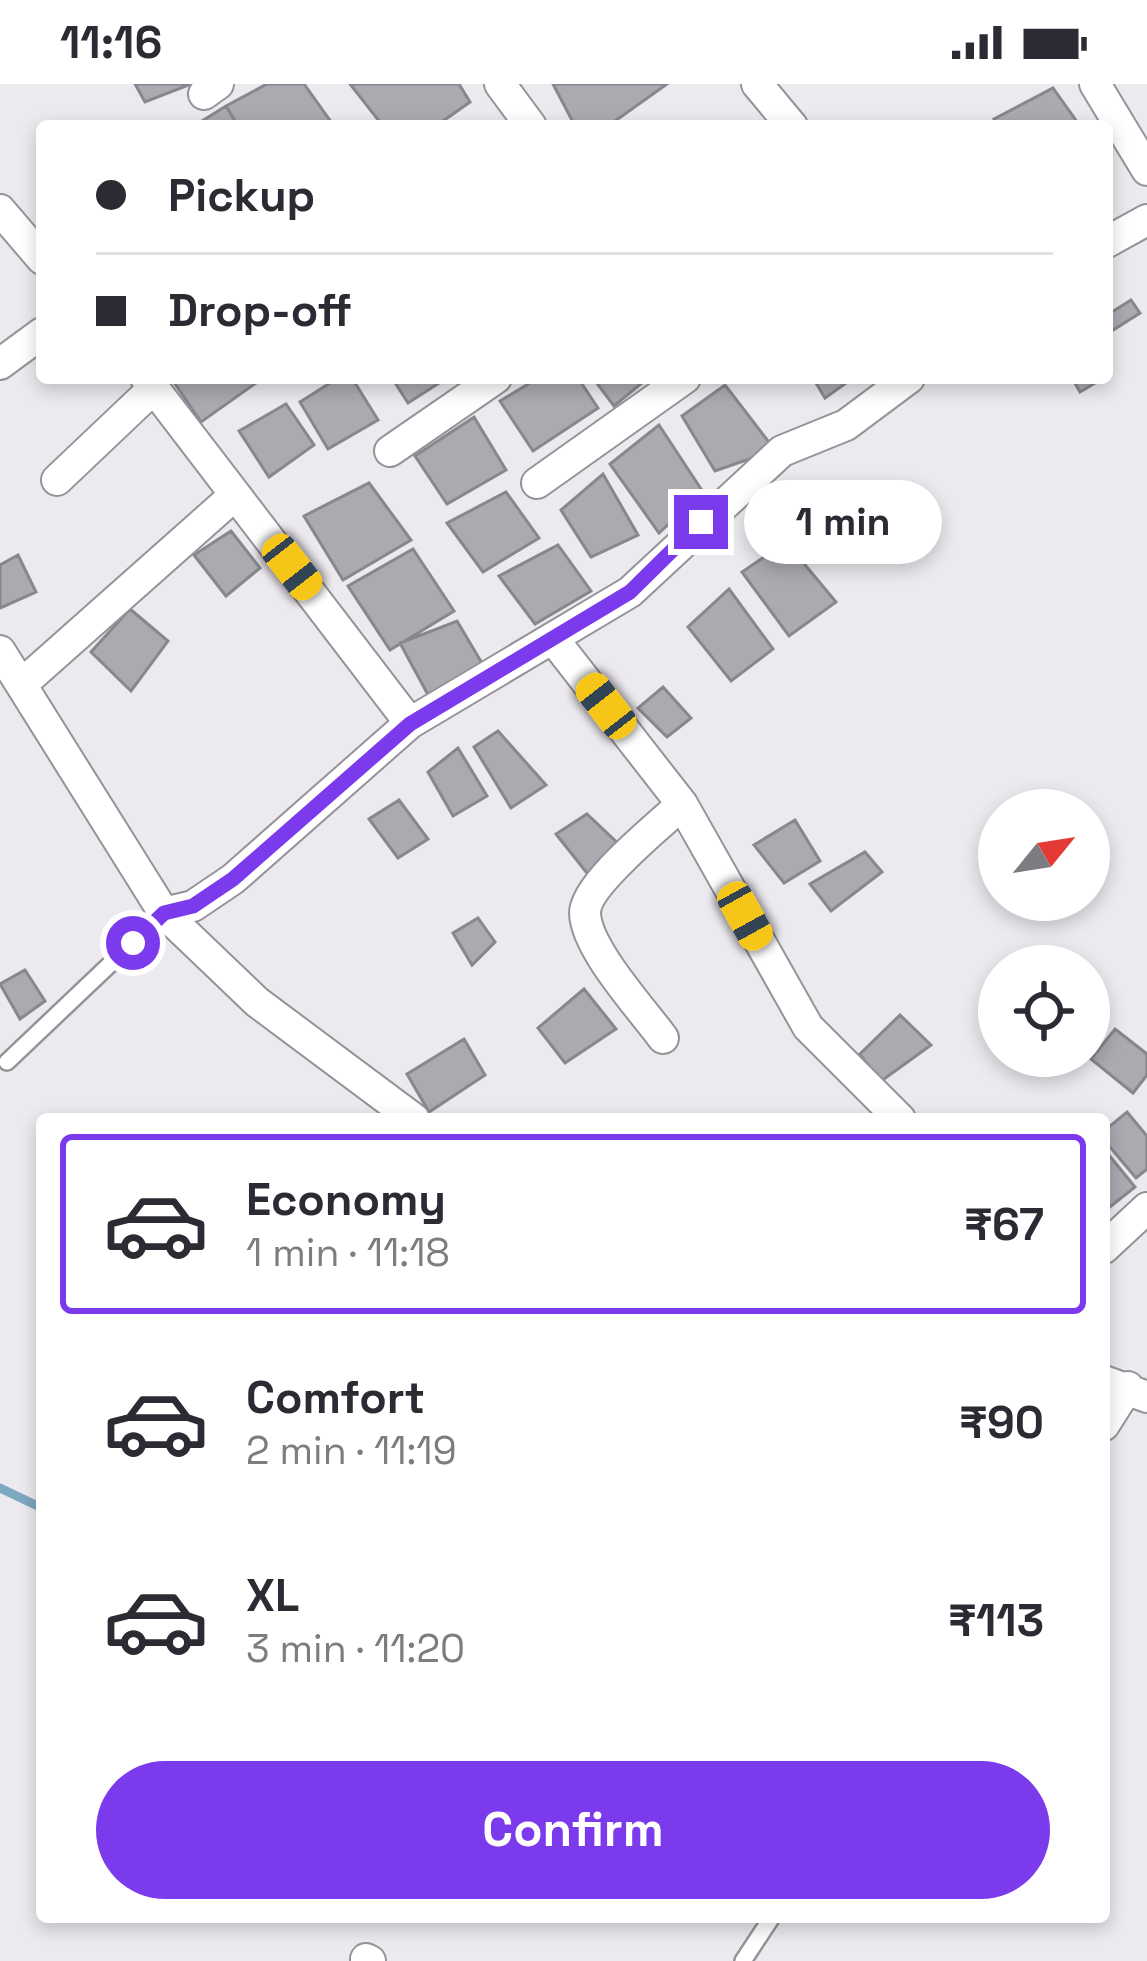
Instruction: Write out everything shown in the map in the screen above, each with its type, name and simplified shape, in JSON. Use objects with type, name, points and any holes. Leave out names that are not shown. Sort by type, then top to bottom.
[{"type":"street","points":[[500,84],[521,120]]},
{"type":"street","points":[[757,84],[787,120]]},
{"type":"street","points":[[1096,84],[1147,170]]},
{"type":"street","points":[[0,210],[36,252]]},
{"type":"street","points":[[1113,239],[1147,220]]},
{"type":"street","points":[[0,364],[36,337]]},
{"type":"street","points":[[57,480],[149,384]]},
{"type":"street","points":[[151,384],[410,724]]},
{"type":"street","points":[[390,451],[487,384]]},
{"type":"street","points":[[537,483],[677,384]]},
{"type":"street","points":[[164,913],[193,906],[233,879],[410,724],[630,592],[782,451],[846,425],[901,384]]},
{"type":"street","points":[[22,684],[236,495]]},
{"type":"street","points":[[554,640],[682,805],[808,1027],[894,1113]]},
{"type":"street","points":[[0,651],[164,913],[257,1002],[406,1113]]},
{"type":"street","points":[[663,1038],[593,940],[585,912],[592,890],[682,805]]},
{"type":"street","points":[[1110,1242],[1147,1208]]},
{"type":"street","points":[[1110,1415],[1126,1389]]},
{"type":"lane","points":[[7,1062],[164,913]]},
{"type":"lane","points":[[743,1961],[768,1923]]},
{"type":"building","points":[[135,84],[191,84],[145,102]]},
{"type":"building","points":[[267,84],[304,84],[330,120],[234,120],[226,106]]},
{"type":"building","points":[[350,84],[459,84],[470,102],[444,120],[378,120]]},
{"type":"building","points":[[553,84],[667,84],[616,120],[572,120]]},
{"type":"building","points":[[1053,88],[1076,120],[995,120]]},
{"type":"building","points":[[226,106],[234,120],[204,120]]},
{"type":"building","points":[[1131,300],[1140,313],[1113,330],[1113,311]]},
{"type":"building","points":[[175,384],[255,384],[201,422]]},
{"type":"building","points":[[328,384],[356,384],[378,420],[328,449],[300,402]]},
{"type":"building","points":[[396,384],[438,384],[408,403]]},
{"type":"building","points":[[528,384],[582,384],[598,408],[533,451],[500,401]]},
{"type":"building","points":[[598,384],[641,384],[614,406]]},
{"type":"building","points":[[817,384],[845,384],[825,398]]},
{"type":"building","points":[[725,385],[775,450],[715,471],[682,416]]},
{"type":"building","points":[[286,404],[314,445],[269,477],[239,431]]},
{"type":"building","points":[[474,417],[506,470],[447,504],[415,456]]},
{"type":"building","points":[[659,425],[703,492],[659,533],[610,464]]},
{"type":"building","points":[[603,474],[638,535],[591,557],[561,510]]},
{"type":"building","points":[[369,483],[411,540],[343,580],[304,516]]},
{"type":"building","points":[[506,492],[539,538],[483,572],[447,523]]},
{"type":"building","points":[[231,531],[260,568],[226,596],[194,555]]},
{"type":"building","points":[[786,542],[836,602],[789,636],[742,572]]},
{"type":"building","points":[[558,545],[591,591],[535,624],[499,576]]},
{"type":"building","points":[[413,549],[454,611],[390,650],[348,586]]},
{"type":"building","points":[[18,555],[36,592],[0,608],[0,565]]},
{"type":"building","points":[[729,589],[773,649],[731,681],[688,627]]},
{"type":"building","points":[[130,609],[168,641],[131,691],[91,652]]},
{"type":"building","points":[[457,621],[486,670],[433,704],[400,643]]},
{"type":"building","points":[[663,687],[691,718],[667,737],[638,708]]},
{"type":"building","points":[[498,731],[546,785],[511,808],[474,747]]},
{"type":"building","points":[[458,748],[487,796],[453,816],[428,772]]},
{"type":"building","points":[[399,800],[428,839],[398,858],[369,819]]},
{"type":"building","points":[[587,814],[625,850],[591,878],[556,834]]},
{"type":"building","points":[[795,820],[820,861],[784,883],[754,845]]},
{"type":"building","points":[[865,852],[882,872],[831,911],[810,884]]},
{"type":"building","points":[[478,918],[495,942],[472,965],[453,933]]},
{"type":"building","points":[[25,970],[45,1001],[20,1019],[0,984]]},
{"type":"building","points":[[584,989],[616,1029],[565,1063],[538,1028]]},
{"type":"building","points":[[900,1015],[931,1045],[880,1082],[860,1054]]},
{"type":"building","points":[[1115,1029],[1147,1054],[1147,1075],[1133,1093],[1110,1074],[1110,1035]]},
{"type":"building","points":[[464,1039],[485,1075],[429,1112],[407,1074]]},
{"type":"building","points":[[1127,1112],[1147,1136],[1147,1169],[1136,1178],[1110,1147],[1110,1126]]},
{"type":"building","points":[[1110,1156],[1135,1187],[1110,1207]]},
{"type":"waterway","points":[[0,1488],[36,1505]]},
{"type":"route","points":[[133,943],[164,913],[193,906],[233,879],[410,724],[538,652],[630,592],[701,522]]}]
